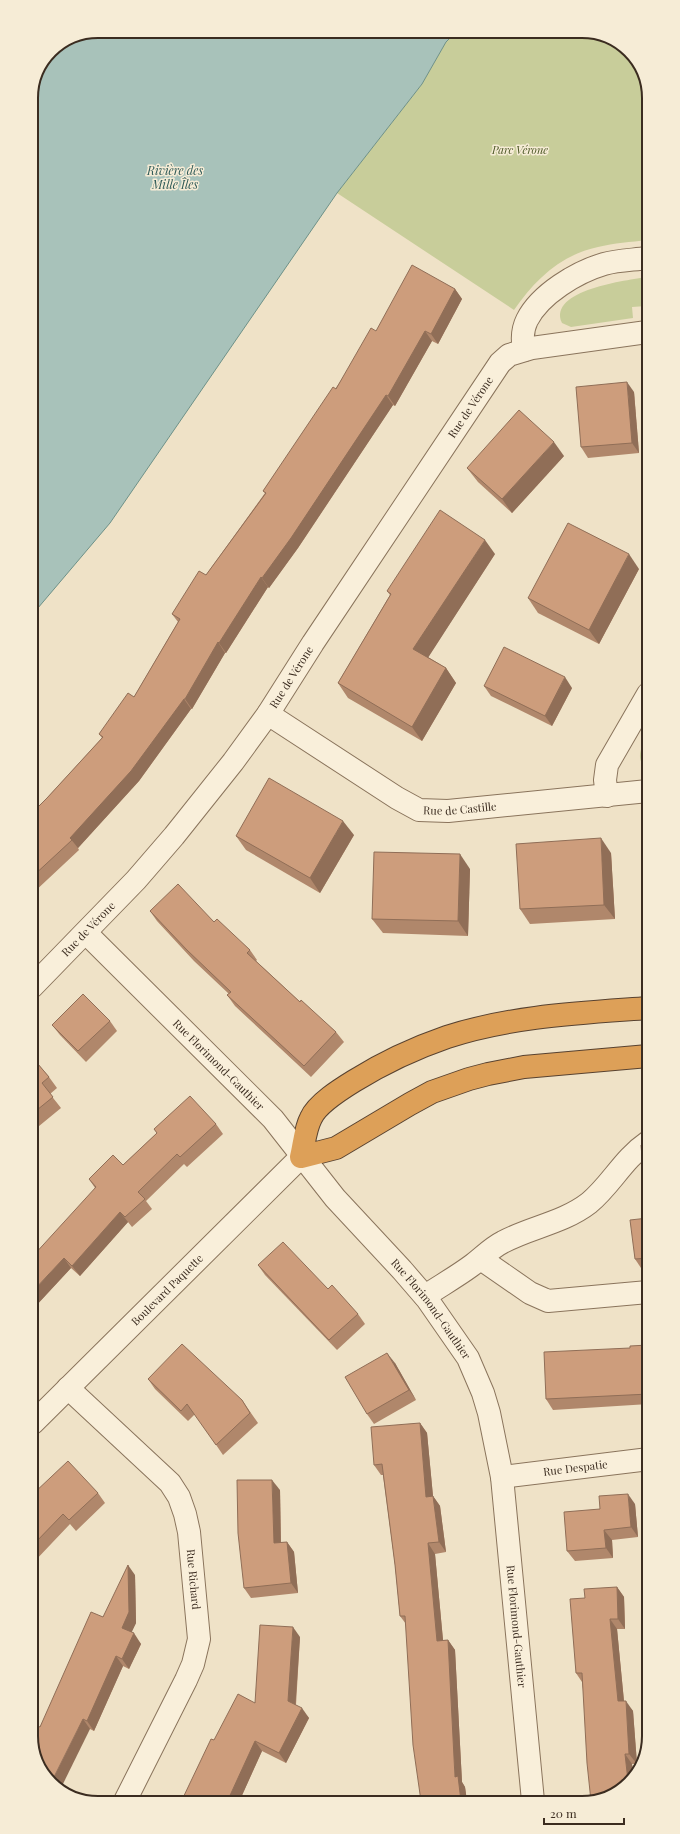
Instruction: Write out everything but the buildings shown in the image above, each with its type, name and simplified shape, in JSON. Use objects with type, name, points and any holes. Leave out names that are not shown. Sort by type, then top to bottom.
[{"type":"highway","points":[[642,1009],[570,1015],[503,1024],[448,1037],[408,1052],[341,1090],[316,1111],[310,1119],[301,1157],[336,1148],[387,1116],[432,1092],[488,1074],[524,1067],[642,1057]]},
{"type":"street","points":[[524,350],[522,338],[526,321],[540,302],[553,291],[578,274],[593,268],[606,264],[642,259]]},
{"type":"street","name":"Rue de Vérone","points":[[38,981],[86,933],[174,836],[233,762],[268,714],[300,662],[494,372],[509,355],[524,350],[642,333]]},
{"type":"street","points":[[607,796],[605,780],[607,765],[642,704]]},
{"type":"street","name":"Rue de Castille","points":[[268,714],[397,798],[419,810],[448,811],[642,792]]},
{"type":"street","name":"Rue Florimond-Gauthier","points":[[86,933],[273,1119],[301,1157],[335,1198],[425,1296],[455,1337],[477,1376],[489,1413],[502,1477],[533,1796]]},
{"type":"street","points":[[425,1296],[481,1259],[491,1249],[503,1242],[569,1216],[590,1202],[626,1160],[642,1147]]},
{"type":"street","name":"Boulevard Paquette","points":[[38,1418],[301,1157]]},
{"type":"street","points":[[481,1259],[530,1293],[548,1301],[642,1293]]},
{"type":"street","name":"Rue Richard","points":[[68,1388],[170,1483],[185,1514],[190,1532],[198,1629],[197,1651],[186,1680],[128,1796]]},
{"type":"street","name":"Rue Despatie","points":[[502,1477],[642,1460]]},
{"type":"green space","name":"Parc Vérone","points":[[450,38],[586,38],[597,40],[612,46],[627,59],[637,75],[640,83],[642,98],[642,241],[604,246],[572,256],[550,270],[540,279],[514,310],[337,193],[422,84],[446,42]]},
{"type":"green space","points":[[642,278],[642,306],[632,307],[633,318],[571,327],[562,323],[561,312],[566,302],[577,295],[592,289]]},
{"type":"green space","points":[[642,746],[642,763],[640,758]]},
{"type":"water","name":"Rivière des Mille Îles","points":[[98,38],[450,38],[446,42],[422,84],[337,193],[110,523],[38,608],[38,94],[44,72],[50,62],[68,46],[87,39]]}]
